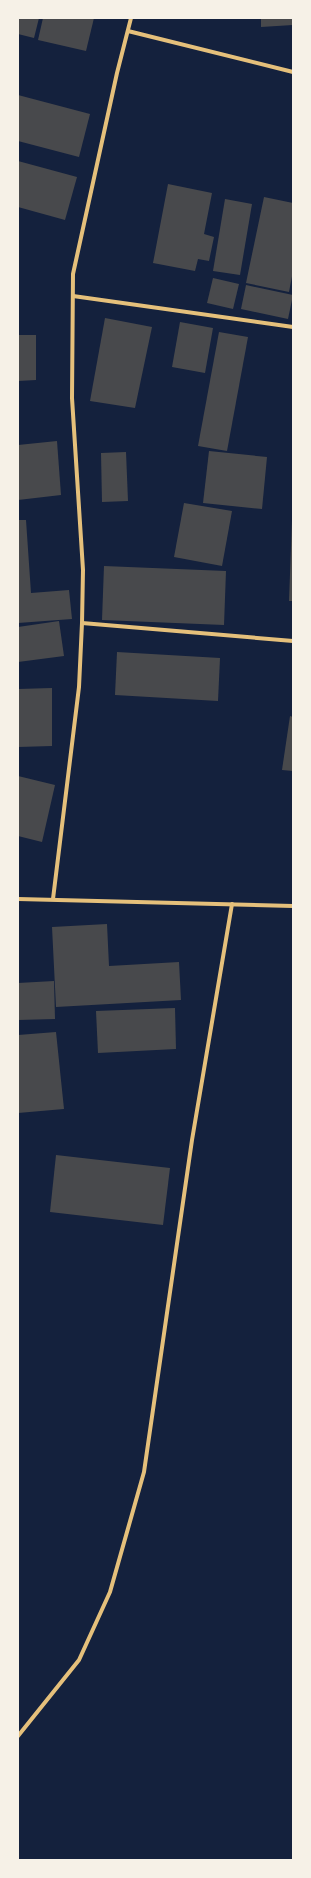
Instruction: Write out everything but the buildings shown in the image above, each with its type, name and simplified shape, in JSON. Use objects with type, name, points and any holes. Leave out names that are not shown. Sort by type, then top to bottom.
[{"type":"street","points":[[53,899],[79,687],[82,623],[83,570],[72,398],[73,274],[131,18]]},
{"type":"street","points":[[128,31],[293,72]]},
{"type":"street","points":[[73,296],[293,327]]},
{"type":"street","points":[[82,623],[293,641]]},
{"type":"street","points":[[18,899],[293,906]]},
{"type":"street","points":[[18,1736],[79,1660],[110,1592],[144,1472],[192,1140],[232,904]]}]
